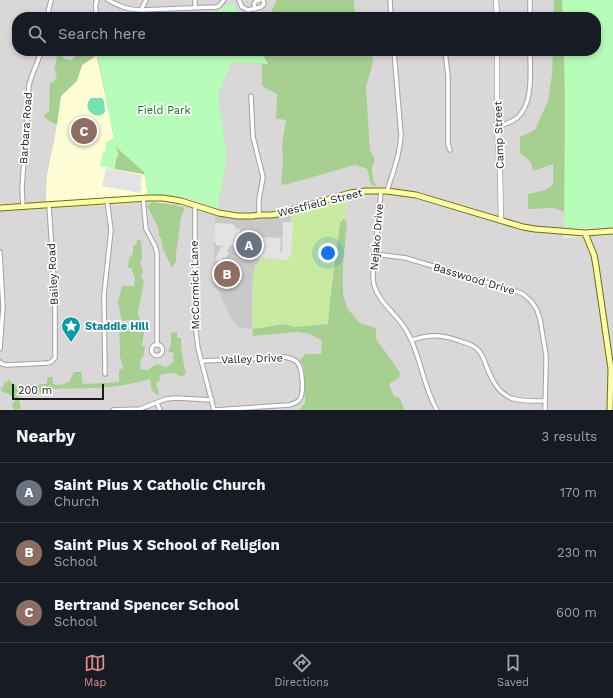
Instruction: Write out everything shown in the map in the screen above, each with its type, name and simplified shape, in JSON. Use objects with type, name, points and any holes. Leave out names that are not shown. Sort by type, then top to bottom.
[{"type":"main road","name":"Westfield Street","points":[[0,208],[143,198],[181,201],[219,213],[244,216],[271,215],[350,193],[388,190],[416,195],[535,229],[586,233],[613,231]]},
{"type":"main road","points":[[586,233],[594,255],[611,370],[610,410]]},
{"type":"street","points":[[49,12],[51,0]]},
{"type":"street","points":[[96,12],[95,2],[97,0]]},
{"type":"street","points":[[108,0],[133,10],[216,7],[219,6],[224,0]]},
{"type":"street","points":[[141,10],[146,0]]},
{"type":"street","points":[[195,0],[195,8]]},
{"type":"street","points":[[239,0],[242,7],[248,10],[261,7],[264,4],[263,0]]},
{"type":"street","points":[[255,9],[254,4],[259,0]]},
{"type":"street","points":[[390,0],[391,12]]},
{"type":"street","points":[[496,0],[496,12]]},
{"type":"street","points":[[530,0],[530,12]]},
{"type":"street","name":"Barbara Road","points":[[23,207],[22,188],[29,85],[40,56]]},
{"type":"street","points":[[388,190],[398,155],[401,136],[394,56]]},
{"type":"street","points":[[446,56],[448,76],[448,144],[450,150]]},
{"type":"street","name":"Camp Street","points":[[497,56],[497,127],[501,220]]},
{"type":"street","points":[[497,127],[516,118],[525,106],[531,84],[530,56]]},
{"type":"street","points":[[251,96],[253,138],[263,177],[259,199],[259,215]]},
{"type":"street","name":"Nejako Drive","points":[[381,190],[373,278],[374,284],[377,294],[402,322],[412,340],[430,397],[437,410]]},
{"type":"street","points":[[143,198],[146,229],[157,253],[157,345]]},
{"type":"street","points":[[105,374],[104,295],[111,230],[107,200]]},
{"type":"street","name":"Bailey Road","points":[[0,362],[8,365],[48,363],[55,358],[55,296],[49,204]]},
{"type":"street","name":"McCormick Lane","points":[[195,205],[194,324],[197,342],[215,410]]},
{"type":"street","points":[[0,252],[3,307],[0,349]]},
{"type":"street","name":"Basswood Drive","points":[[375,254],[406,258],[515,291],[523,294],[531,301],[538,310],[546,355],[545,410]]},
{"type":"street","points":[[412,340],[432,335],[443,336],[469,344],[477,349],[484,358],[490,377],[496,387],[502,392],[511,398],[545,401]]},
{"type":"street","name":"Valley Drive","points":[[202,361],[285,357],[297,362],[301,369],[301,398],[296,403],[289,405],[215,410]]},
{"type":"street","points":[[112,410],[140,409],[166,399],[176,398],[212,400]]},
{"type":"street","points":[[157,402],[160,410]]},
{"type":"shaded area","points":[[0,0],[277,0],[271,12],[238,12],[233,3],[220,9],[218,12],[12,12],[12,56],[93,56],[61,96],[55,137],[47,175],[46,202],[0,204]]},
{"type":"shaded area","points":[[354,0],[562,0],[563,12],[355,12]]},
{"type":"shaded area","points":[[97,56],[114,138],[144,172],[148,195],[46,202],[47,175],[55,137],[61,96],[77,81],[82,65]]},
{"type":"shaded area","points":[[372,56],[564,56],[565,212],[563,238],[613,235],[613,410],[404,410],[400,398],[394,396],[389,384],[399,378],[390,358],[376,339],[376,328],[360,323],[347,308],[343,294],[343,266],[347,223],[344,218],[347,206],[345,191],[265,212],[246,213],[218,209],[227,155],[218,95],[232,62],[262,64],[277,94],[276,119],[286,120],[282,145],[283,163],[281,184],[286,185],[355,165],[367,169],[371,185],[376,186],[373,180],[372,168],[374,160],[370,150],[366,87],[373,63]]},
{"type":"shaded area","points":[[106,168],[142,175],[140,186],[142,187],[140,193],[102,186]]},
{"type":"shaded area","points":[[148,202],[178,204],[215,215],[220,296],[239,328],[252,329],[253,336],[296,332],[310,334],[322,341],[322,354],[305,354],[305,403],[299,410],[17,410],[21,409],[19,397],[31,391],[115,387],[150,379],[159,392],[156,383],[159,375],[175,373],[180,377],[186,373],[182,355],[181,338],[177,338],[177,332],[171,333],[171,345],[168,352],[174,353],[174,362],[166,367],[157,364],[146,370],[141,369],[140,360],[144,346],[142,346],[144,333],[138,313],[144,283],[141,276],[136,245],[131,268],[135,278],[134,286],[122,321],[131,320],[133,327],[119,328],[120,357],[123,368],[119,370],[119,382],[83,384],[81,372],[69,382],[60,385],[53,384],[53,380],[47,384],[40,384],[35,388],[27,388],[16,386],[7,382],[1,391],[13,396],[15,399],[12,406],[14,410],[0,410],[0,211]]},
{"type":"shaded area","points":[[291,214],[293,222],[291,257],[255,266],[253,278],[252,329],[239,328],[231,318],[219,291],[214,287],[215,215],[248,219],[270,218]]},
{"type":"shaded area","points":[[283,222],[293,222],[291,257],[288,257],[288,260],[257,258],[255,254],[257,237],[281,238],[280,252],[282,253]]},
{"type":"shaded area","points":[[215,223],[233,224],[237,229],[240,229],[239,245],[230,246],[227,251],[229,253],[226,258],[223,257],[221,262],[215,260],[222,246],[225,246],[216,245],[216,242],[214,242]]},
{"type":"green space","points":[[277,0],[354,0],[355,12],[271,12]]},
{"type":"green space","points":[[554,0],[613,0],[613,227],[564,228],[565,212],[553,208],[528,209],[528,194],[546,190],[553,185],[553,164],[533,171],[531,162],[520,153],[520,137],[535,130],[548,101],[552,75],[553,56],[601,56],[601,12],[553,12]]},
{"type":"green space","points":[[562,0],[613,0],[613,227],[564,228],[564,56],[601,56],[601,12],[563,12]]},
{"type":"green space","points":[[233,3],[238,12],[218,12],[222,8]]},
{"type":"green space","points":[[56,56],[62,56],[65,59],[71,60],[75,57],[74,56],[96,56],[82,65],[77,81],[61,96],[57,125],[46,119],[44,116],[49,111],[50,84],[55,80],[57,74],[54,70],[57,58]]},
{"type":"green space","points":[[97,56],[372,56],[373,63],[366,87],[370,150],[375,160],[372,168],[373,180],[377,186],[371,185],[367,169],[355,165],[285,185],[281,184],[283,163],[282,145],[286,120],[276,119],[277,94],[262,86],[262,64],[232,62],[218,95],[227,155],[218,209],[182,197],[169,195],[148,195],[145,176],[143,174],[114,169],[117,156],[106,143],[114,138]]},
{"type":"green space","name":"Field Park","points":[[98,56],[264,56],[268,64],[232,62],[218,95],[227,155],[218,209],[182,197],[169,195],[148,195],[144,172],[116,147],[119,156],[117,156],[114,169],[100,166],[103,153],[105,153],[106,143],[114,138]]},
{"type":"green space","points":[[91,98],[102,98],[104,101],[105,110],[103,114],[96,115],[89,111],[88,103]]},
{"type":"green space","points":[[347,198],[346,211],[340,223],[328,324],[294,327],[285,324],[252,329],[253,278],[255,265],[258,265],[259,258],[288,260],[288,257],[290,257],[292,222],[290,215]]},
{"type":"green space","points":[[152,202],[185,208],[181,217],[176,262],[172,268],[163,249],[158,227],[147,206]]},
{"type":"green space","points":[[344,218],[347,223],[343,266],[343,294],[347,308],[360,323],[376,328],[376,339],[400,373],[399,378],[389,384],[394,396],[400,398],[404,410],[299,410],[305,403],[304,367],[300,360],[305,354],[321,354],[322,341],[310,334],[296,332],[253,336],[252,329],[285,324],[294,327],[328,324],[340,223]]},
{"type":"green space","points":[[137,240],[141,240],[142,257],[140,264],[142,267],[141,276],[144,282],[138,313],[144,333],[142,346],[145,346],[144,355],[140,360],[141,369],[147,370],[157,364],[166,367],[174,362],[174,353],[168,352],[171,345],[171,333],[177,332],[177,338],[181,338],[182,355],[186,373],[183,376],[173,373],[159,375],[160,381],[156,383],[159,392],[158,395],[152,391],[150,379],[138,383],[112,387],[48,389],[46,392],[40,393],[36,390],[19,397],[21,409],[14,410],[12,406],[13,402],[15,402],[13,397],[1,391],[4,382],[7,382],[8,379],[16,386],[35,388],[40,384],[47,384],[48,377],[53,377],[53,384],[60,385],[69,382],[74,372],[81,372],[83,384],[119,382],[119,370],[123,368],[120,357],[119,327],[133,327],[130,320],[122,321],[118,302],[122,286],[134,286],[135,278],[131,268],[128,268],[129,258],[133,254],[133,245],[136,245]]},
{"type":"place","name":"Bertrand Spencer School","points":[[84,131]]},
{"type":"place","name":"Saint Pius X Catholic Church","points":[[249,245]]},
{"type":"place","name":"Saint Pius X School of Religion","points":[[227,274]]},
{"type":"place","name":"Staddle Hill","points":[[71,343]]}]
